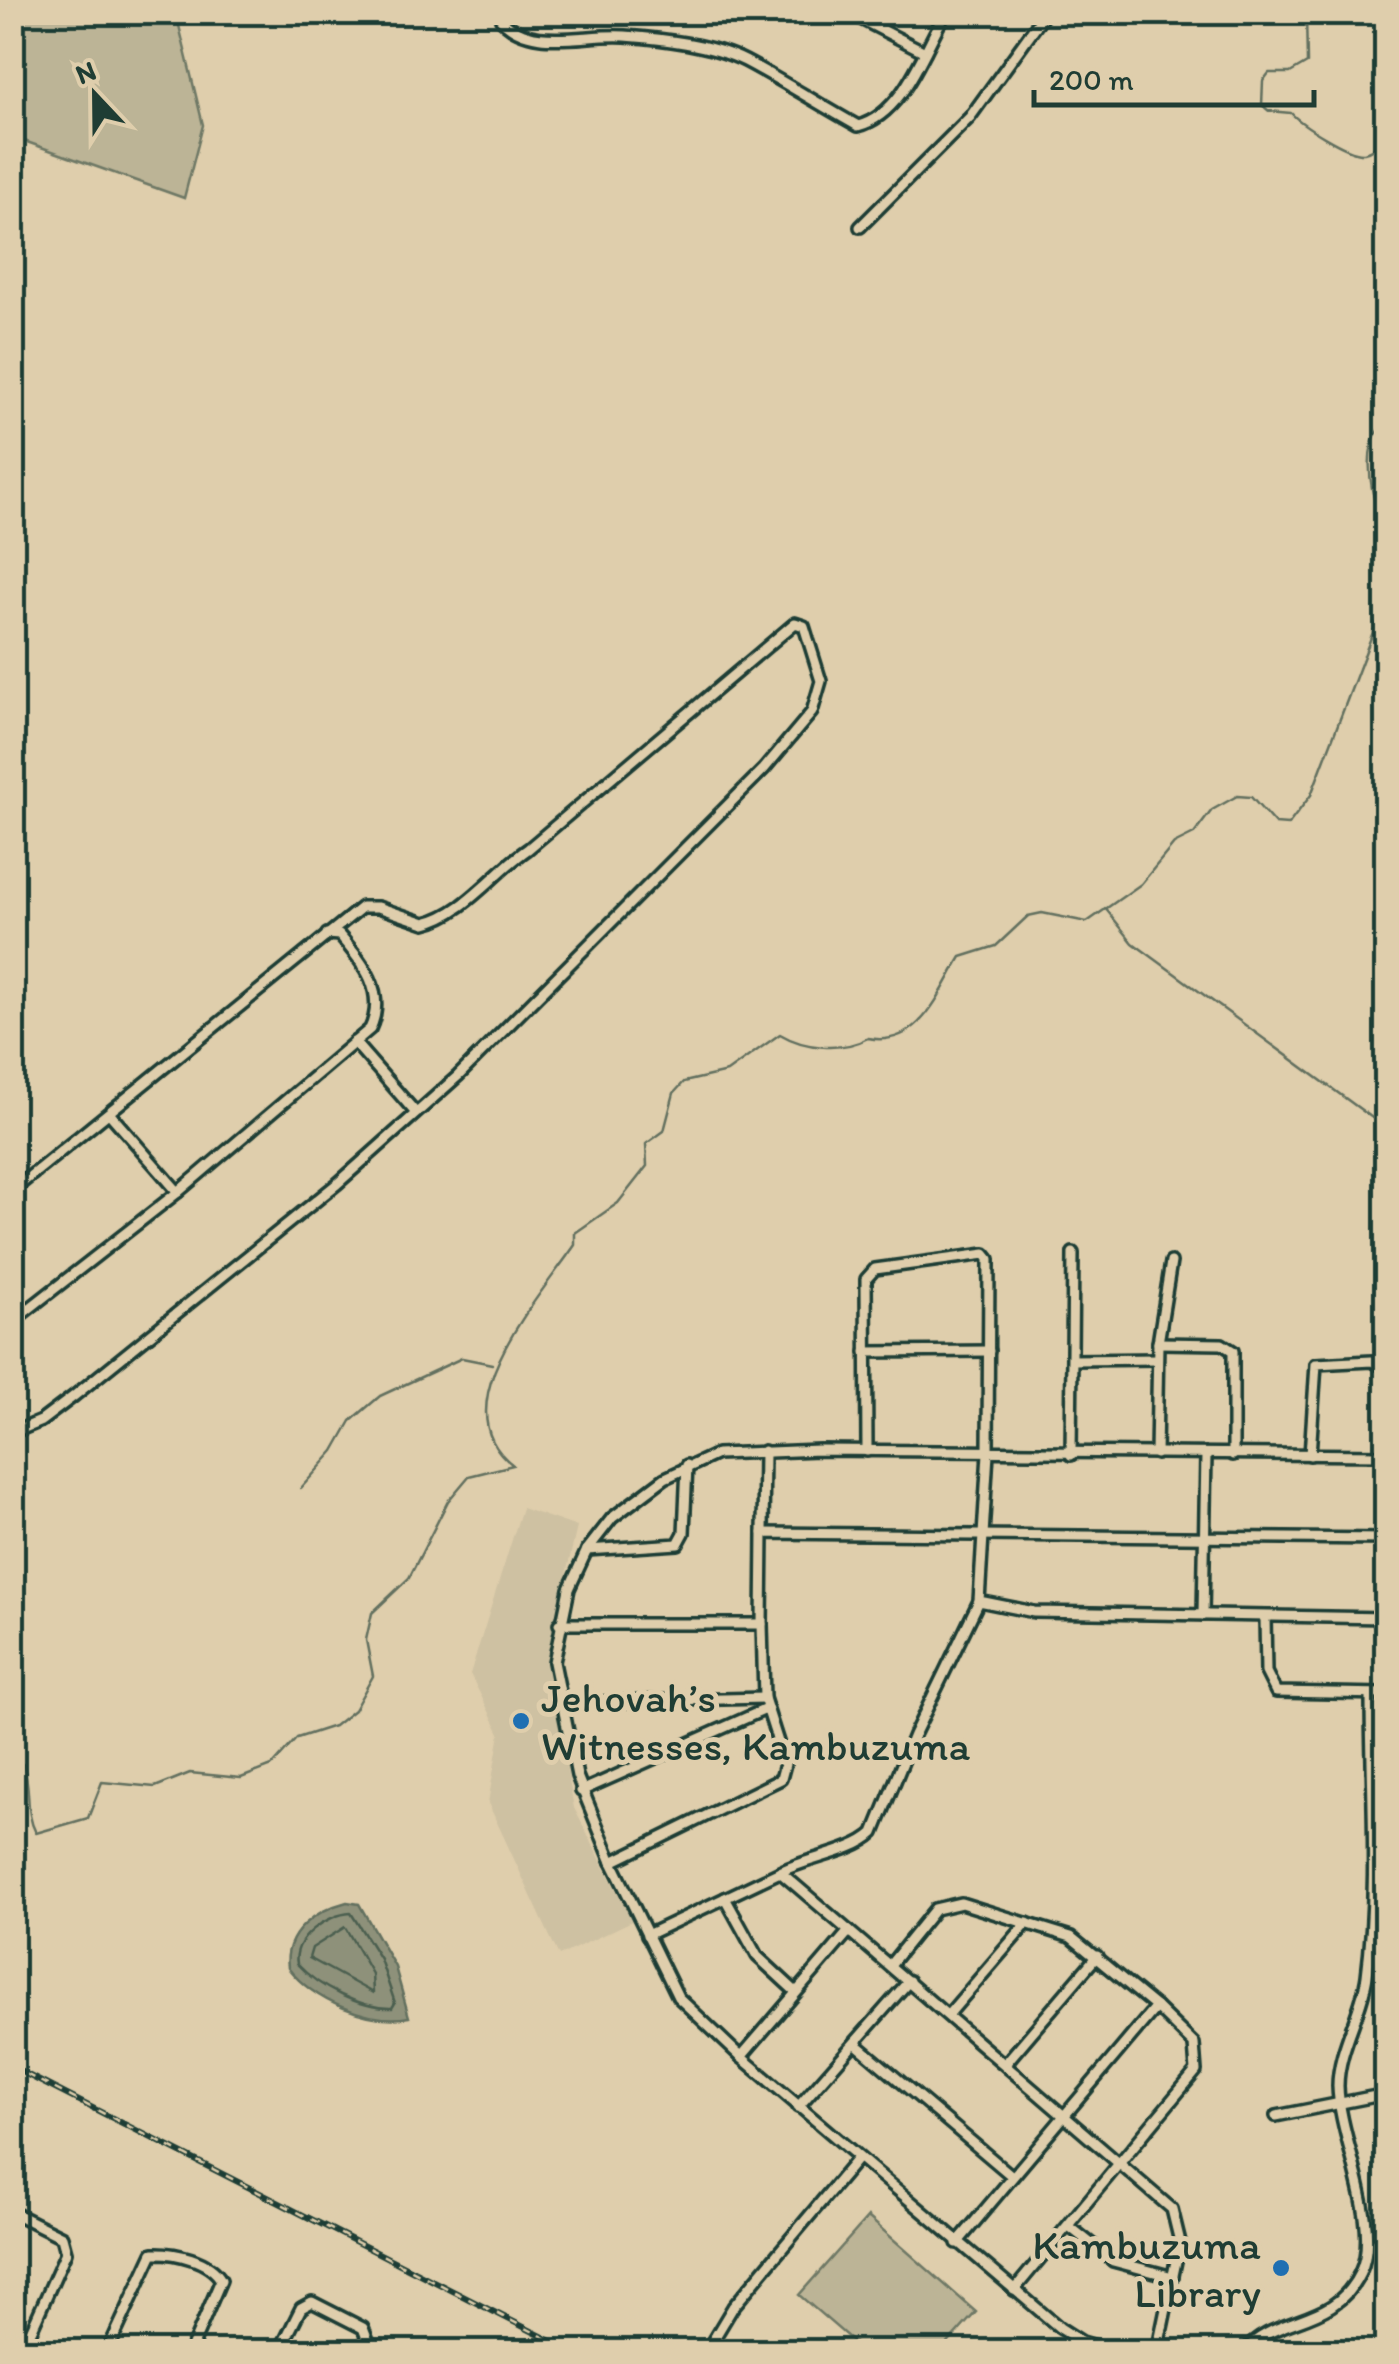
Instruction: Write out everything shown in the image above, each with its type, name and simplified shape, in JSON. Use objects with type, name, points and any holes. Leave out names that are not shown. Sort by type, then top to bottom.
[{"type":"street","points":[[502,12],[500,18],[512,32],[544,38],[622,35],[670,41],[742,59],[858,126],[874,120],[897,97],[946,12]]},
{"type":"street","points":[[846,12],[924,52]]},
{"type":"street","points":[[860,228],[970,117],[1046,12]]},
{"type":"street","points":[[12,1191],[362,907],[378,907],[425,923],[455,911],[498,869],[528,850],[795,623],[804,626],[821,681],[812,712],[764,769],[416,1113],[337,1184],[74,1396],[41,1421],[12,1432]]},
{"type":"street","points":[[12,1322],[178,1192],[370,1029],[377,1000],[370,974],[340,935],[325,934]]},
{"type":"street","points":[[354,1042],[416,1113]]},
{"type":"street","points":[[109,1113],[178,1192]]},
{"type":"street","points":[[1071,1454],[1073,1253]]},
{"type":"street","points":[[647,1935],[814,1856],[861,1843],[874,1834],[920,1720],[980,1600],[988,1453],[989,1259],[985,1254],[875,1268],[866,1279],[867,1451]]},
{"type":"street","points":[[1156,1454],[1158,1343],[1171,1262]]},
{"type":"street","points":[[1158,1343],[1222,1344],[1232,1352],[1233,1455]]},
{"type":"street","points":[[866,1352],[988,1352]]},
{"type":"street","points":[[1073,1360],[1157,1360]]},
{"type":"street","points":[[1310,1455],[1316,1364],[1372,1361],[1386,1368]]},
{"type":"street","points":[[612,1862],[781,1780],[785,1772],[765,1703],[764,1451]]},
{"type":"street","points":[[1116,2352],[1071,2336],[1014,2290],[740,2057],[678,1997],[582,1792],[554,1662],[559,1624],[587,1550],[626,1506],[687,1465],[716,1454],[867,1451],[1386,1455]]},
{"type":"street","points":[[1202,1615],[1206,1455]]},
{"type":"street","points":[[587,1550],[678,1544],[684,1534],[687,1465]]},
{"type":"street","points":[[764,1533],[1386,1539]]},
{"type":"street","points":[[980,1600],[1034,1612],[1386,1618]]},
{"type":"street","points":[[1265,1616],[1266,1672],[1276,1692],[1386,1694]]},
{"type":"street","points":[[559,1624],[762,1624]]},
{"type":"street","points":[[1244,2352],[1260,2339],[1332,2307],[1352,2288],[1364,2265],[1366,2229],[1340,2103],[1340,2070],[1368,1964],[1371,1694]]},
{"type":"street","points":[[561,1703],[765,1703]]},
{"type":"street","points":[[582,1792],[765,1703]]},
{"type":"street","points":[[780,1872],[1166,2202],[1177,2217],[1180,2242],[1158,2352]]},
{"type":"street","points":[[725,1898],[756,1956],[796,1992]]},
{"type":"street","points":[[890,1966],[930,1914],[943,1905],[961,1903],[1063,1933],[1097,1956],[1156,2007],[1187,2035],[1198,2052],[1191,2080],[1014,2290]]},
{"type":"street","points":[[948,2015],[1027,1922]]},
{"type":"street","points":[[740,2057],[849,1932]]},
{"type":"street","points":[[1005,2064],[1097,1956]]},
{"type":"street","points":[[798,2107],[908,1981]]},
{"type":"street","points":[[957,2242],[1156,2007]]},
{"type":"street","points":[[855,2043],[1012,2176]]},
{"type":"street","points":[[1276,2116],[1386,2094]]},
{"type":"street","points":[[706,2352],[733,2307],[858,2158]]},
{"type":"street","points":[[12,2212],[62,2237],[66,2252],[27,2340]]},
{"type":"street","points":[[1070,2227],[1112,2261],[1173,2276]]},
{"type":"street","points":[[107,2352],[153,2253],[173,2252],[214,2270],[222,2280],[190,2352]]},
{"type":"street","points":[[280,2352],[301,2308],[312,2302],[363,2328],[368,2341],[364,2352]]},
{"type":"street","points":[[12,2332],[50,2352]]},
{"type":"shaded area","points":[[13,12],[176,13],[203,125],[184,198],[13,137]]},
{"type":"shaded area","points":[[522,1508],[577,1527],[547,1656],[574,1808],[632,1921],[559,1956],[488,1803],[500,1733],[470,1674]]},
{"type":"shaded area","points":[[868,2217],[976,2312],[941,2351],[864,2351],[799,2295]]},
{"type":"water","points":[[347,1902],[359,1904],[395,1967],[409,2017],[377,2017],[343,2008],[312,1990],[288,1968],[291,1944],[304,1925]]},
{"type":"waterway","points":[[1306,12],[1307,63],[1290,73],[1269,73],[1263,81],[1262,105],[1269,111],[1291,113],[1326,138],[1357,152],[1386,145]]},
{"type":"waterway","points":[[1386,243],[1386,248]]},
{"type":"waterway","points":[[1386,430],[1379,429],[1370,454],[1374,498],[1386,538]]},
{"type":"waterway","points":[[12,1766],[23,1764],[36,1833],[88,1818],[102,1782],[155,1787],[190,1773],[241,1778],[272,1766],[297,1738],[334,1726],[354,1710],[373,1676],[366,1640],[372,1613],[409,1578],[448,1501],[469,1476],[513,1465],[493,1441],[486,1414],[490,1384],[502,1354],[575,1245],[575,1233],[618,1203],[647,1166],[646,1144],[664,1131],[674,1093],[684,1082],[727,1072],[780,1034],[824,1047],[901,1035],[926,1015],[961,957],[996,946],[1028,916],[1042,913],[1087,922],[1141,884],[1174,844],[1194,834],[1212,810],[1237,796],[1251,797],[1275,824],[1288,825],[1311,795],[1386,598]]},
{"type":"waterway","points":[[1105,908],[1133,943],[1386,1128]]},
{"type":"waterway","points":[[301,1488],[334,1451],[351,1421],[380,1396],[462,1358],[492,1364]]},
{"type":"railway","points":[[12,2067],[573,2352]]},
{"type":"place","name":"Jehovah’s Witnesses, Kambuzuma","points":[[521,1721]]},
{"type":"place","name":"Kambuzuma Library","points":[[1281,2268]]}]
